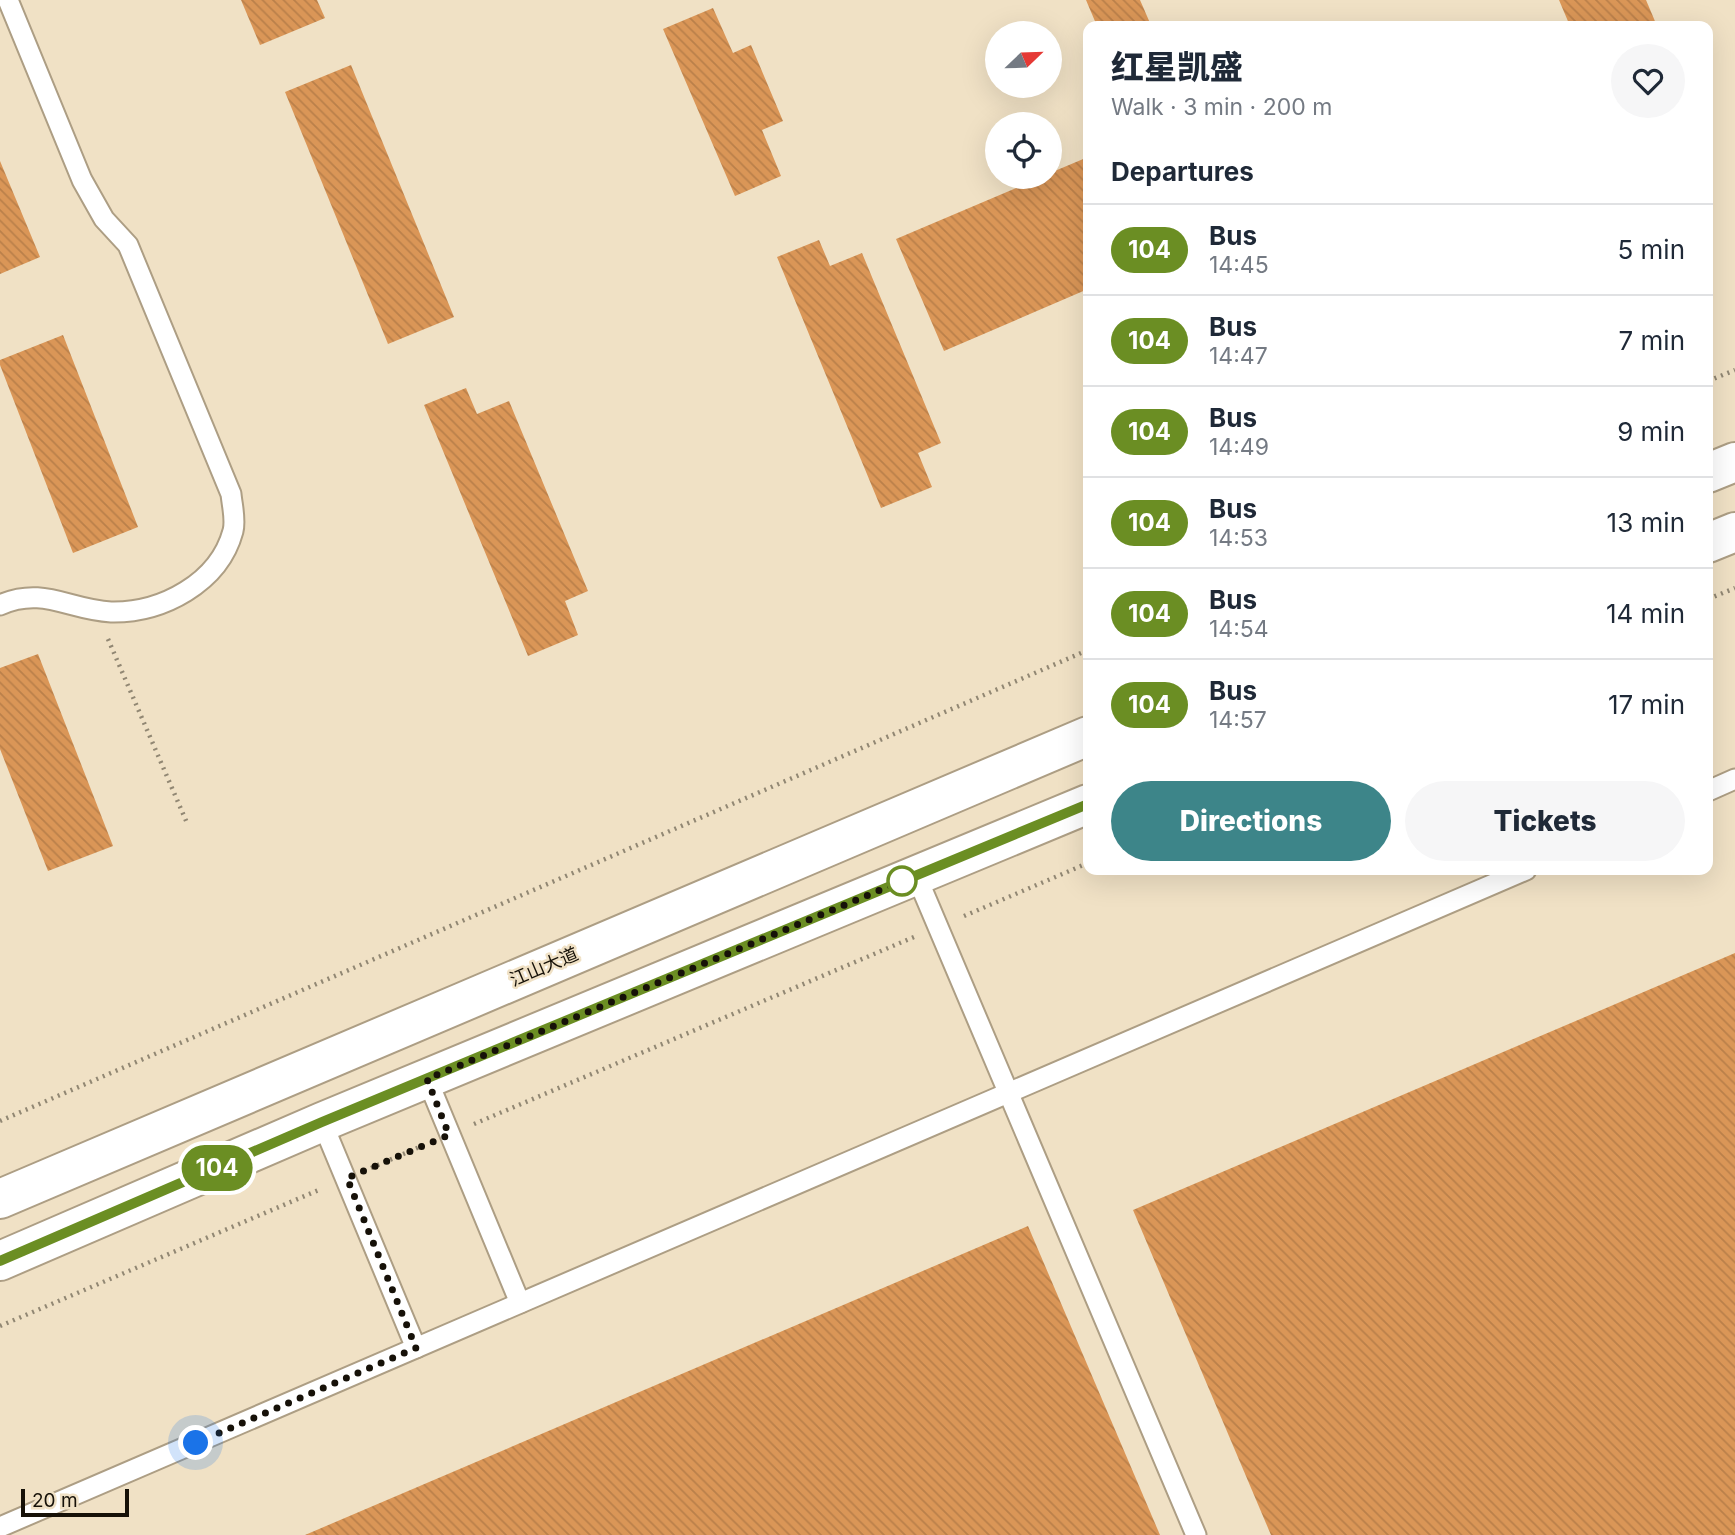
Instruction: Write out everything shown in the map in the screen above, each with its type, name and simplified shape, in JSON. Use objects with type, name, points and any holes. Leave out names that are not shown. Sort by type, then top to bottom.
[{"type":"main road","points":[[1713,471],[1735,462]]},
{"type":"main road","points":[[1713,541],[1735,532]]},
{"type":"main road","name":"江山大道","points":[[0,1199],[1083,738]]},
{"type":"main road","points":[[0,1261],[322,1122],[1083,805]]},
{"type":"lane","points":[[0,605],[39,596],[74,606],[111,612],[146,609],[174,598],[201,581],[223,558],[234,528],[231,494],[128,245],[104,219],[82,180],[8,0]]},
{"type":"lane","points":[[1713,789],[1735,779]]},
{"type":"lane","points":[[916,875],[1196,1535]]},
{"type":"lane","points":[[0,1527],[1007,1093],[1502,875]]},
{"type":"lane","points":[[427,1079],[520,1303]]},
{"type":"lane","points":[[322,1122],[416,1348]]},
{"type":"path","points":[[1713,379],[1735,370]]},
{"type":"path","points":[[1713,597],[1735,588]]},
{"type":"path","points":[[95,609],[187,823]]},
{"type":"path","points":[[0,1121],[1083,652]]},
{"type":"path","points":[[0,1326],[1083,865]]},
{"type":"building","points":[[241,0],[317,0],[325,18],[260,45]]},
{"type":"building","points":[[1086,0],[1140,0],[1149,21],[1095,21]]},
{"type":"building","points":[[1559,0],[1646,0],[1655,21],[1568,21]]},
{"type":"building","points":[[713,8],[733,53],[751,45],[783,121],[762,130],[781,176],[735,196],[663,29]]},
{"type":"building","points":[[351,65],[454,317],[388,344],[285,92]]},
{"type":"building","points":[[1083,159],[1083,291],[944,351],[896,239],[1014,189],[1062,189],[1062,168]]},
{"type":"building","points":[[0,161],[40,257],[0,274]]},
{"type":"building","points":[[819,240],[830,266],[862,253],[941,443],[918,453],[932,487],[881,508],[777,257]]},
{"type":"building","points":[[63,335],[138,527],[73,553],[0,365],[0,360]]},
{"type":"building","points":[[466,388],[477,414],[509,401],[588,591],[565,601],[578,635],[528,656],[424,405]]},
{"type":"building","points":[[38,654],[113,846],[48,871],[0,749],[0,668]]},
{"type":"building","points":[[1735,953],[1735,1535],[1271,1535],[1133,1210]]},
{"type":"building","points":[[1028,1226],[1160,1535],[305,1535]]},
{"type":"bus line","name":"104","points":[[0,1261],[322,1122],[1083,806]]},
{"type":"route","points":[[196,1443],[416,1348],[347,1178],[449,1135],[427,1079],[902,881]]}]
